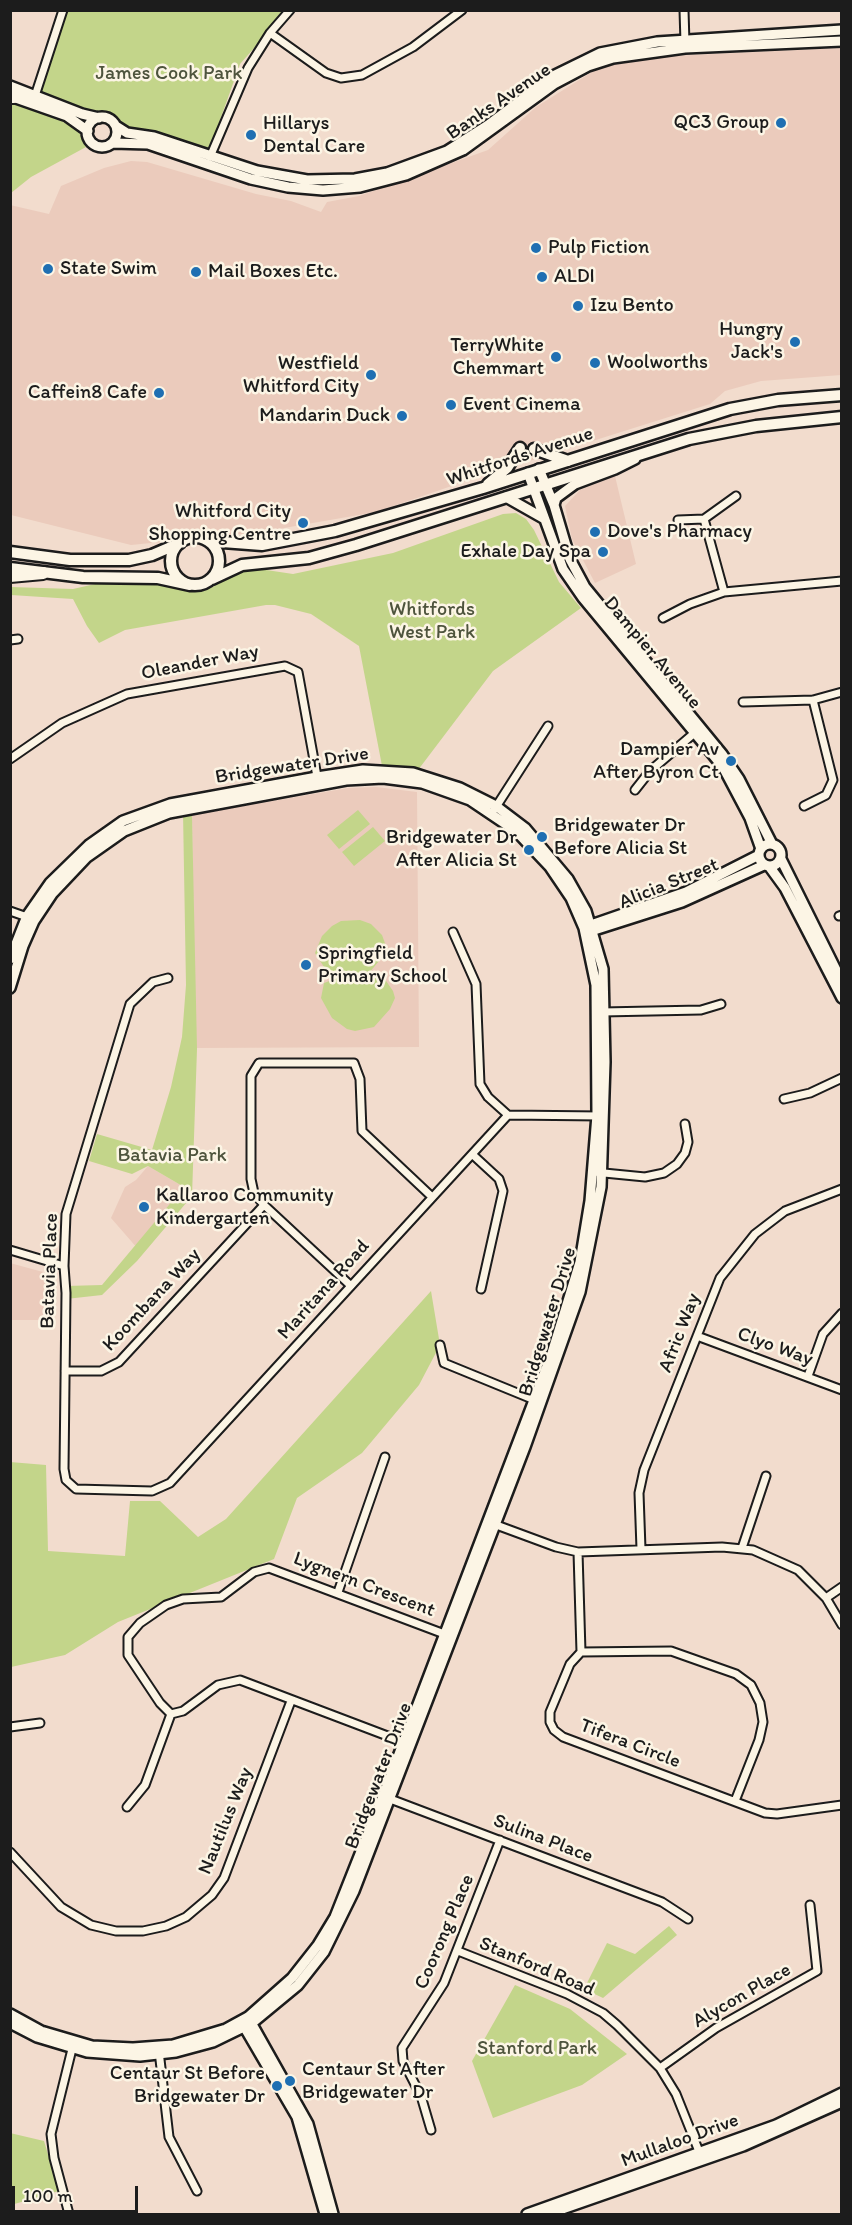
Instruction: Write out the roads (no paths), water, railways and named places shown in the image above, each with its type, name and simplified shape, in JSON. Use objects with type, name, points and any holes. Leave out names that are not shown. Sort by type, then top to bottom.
[{"type":"highway","points":[[10,576],[43,573]]},
{"type":"main road","points":[[829,395],[842,389]]},
{"type":"main road","name":"Whitfords Avenue","points":[[209,541],[251,546],[300,539],[483,488],[730,409],[778,400],[842,395]]},
{"type":"main road","name":"Whitfords Avenue","points":[[212,579],[242,565],[309,558],[356,545],[647,451],[731,429],[842,417]]},
{"type":"main road","points":[[483,488],[507,468],[520,448]]},
{"type":"main road","points":[[534,449],[568,461]]},
{"type":"main road","points":[[10,552],[70,560],[129,560],[152,555],[195,537],[209,541],[220,559],[212,579],[201,585],[148,577],[83,577],[10,568]]},
{"type":"main road","points":[[180,543],[173,552],[171,566],[178,578],[190,585]]},
{"type":"street","points":[[34,99],[63,10]]},
{"type":"street","points":[[208,160],[248,68],[270,33],[290,10]]},
{"type":"street","points":[[270,33],[326,73],[341,78],[362,75],[413,47],[462,10]]},
{"type":"street","points":[[684,10],[685,44]]},
{"type":"street","name":"Banks Avenue","points":[[116,126],[127,133],[154,137],[251,179],[288,187],[337,189],[388,181],[463,150],[554,84],[588,66],[685,44],[842,30]]},
{"type":"street","name":"Banks Avenue","points":[[685,44],[842,41]]},
{"type":"street","points":[[11,94],[82,114],[110,119],[116,126],[117,135],[112,143],[104,147],[97,146],[90,140],[88,131],[91,122],[99,118]]},
{"type":"street","points":[[34,99],[67,116],[88,131]]},
{"type":"street","name":"Banks Avenue","points":[[112,143],[148,144],[208,160]]},
{"type":"street","points":[[554,505],[556,498],[576,484],[615,469],[647,451]]},
{"type":"street","name":"Dampier Avenue","points":[[539,469],[554,505],[564,544],[585,587],[739,779],[772,844]]},
{"type":"street","name":"Dampier Avenue","points":[[528,473],[563,569],[574,586],[698,729],[734,786],[750,818],[760,852]]},
{"type":"street","points":[[506,496],[543,518]]},
{"type":"street","points":[[678,520],[704,519],[736,496]]},
{"type":"street","points":[[704,519],[724,592]]},
{"type":"street","points":[[663,618],[724,592],[842,581]]},
{"type":"street","name":"Oleander Way","points":[[10,759],[62,723],[127,694],[285,666],[298,672],[318,780]]},
{"type":"street","points":[[743,702],[813,700],[842,692]]},
{"type":"street","points":[[804,806],[825,795],[833,780],[813,700]]},
{"type":"street","points":[[494,809],[548,726]]},
{"type":"street","points":[[635,790],[650,771],[698,729]]},
{"type":"street","name":"Bridgewater Drive","points":[[10,959],[31,919],[74,869],[107,841],[124,831],[169,813],[318,780],[383,778],[422,783],[462,797],[494,809],[525,828],[557,864],[578,896],[589,929],[601,1012],[598,1172],[580,1262],[539,1402],[386,1797],[327,1931],[292,1978],[246,2022],[213,2042],[116,2056],[38,2037],[10,2024]]},
{"type":"street","points":[[842,981],[781,859],[779,849],[772,844],[760,852],[785,888],[842,998]]},
{"type":"street","name":"Alicia Street","points":[[589,929],[686,892],[760,852]]},
{"type":"street","points":[[767,865],[776,865],[781,859]]},
{"type":"street","name":"Alicia Street","points":[[589,929],[682,902],[767,865]]},
{"type":"street","points":[[10,911],[31,919]]},
{"type":"street","name":"Bridgewater Drive","points":[[10,988],[31,919]]},
{"type":"street","points":[[453,932],[476,984],[480,1084],[488,1097],[508,1115],[600,1116]]},
{"type":"street","name":"Batavia Place","points":[[70,1485],[64,1476],[66,1293],[63,1266],[68,1205],[130,1004],[153,982],[168,978]]},
{"type":"street","points":[[601,1012],[701,1010],[721,1004]]},
{"type":"street","points":[[350,1285],[254,1193],[251,1184],[253,1068],[260,1063],[267,1062],[354,1063],[360,1079],[362,1131],[431,1196]]},
{"type":"street","points":[[784,1099],[810,1093],[842,1078]]},
{"type":"street","name":"Maritana Road","points":[[70,1485],[90,1491],[152,1491],[170,1483],[431,1196],[473,1155],[508,1115]]},
{"type":"street","points":[[598,1172],[645,1177],[664,1173],[677,1164],[685,1153],[688,1142],[686,1124]]},
{"type":"street","points":[[473,1155],[499,1179],[503,1191],[481,1289]]},
{"type":"street","name":"Afric Way","points":[[641,1549],[639,1503],[642,1476],[720,1278],[755,1234],[785,1211],[842,1189]]},
{"type":"street","name":"Koombana Way","points":[[65,1371],[101,1371],[119,1362],[264,1205]]},
{"type":"street","points":[[10,1250],[63,1266]]},
{"type":"street","points":[[808,1376],[823,1334],[842,1313]]},
{"type":"street","name":"Clyo Way","points":[[697,1336],[842,1390]]},
{"type":"street","points":[[440,1345],[444,1363],[539,1402]]},
{"type":"street","points":[[338,1592],[385,1457]]},
{"type":"street","points":[[742,1548],[766,1476]]},
{"type":"street","points":[[492,1523],[556,1547],[578,1552],[742,1548],[768,1555],[798,1570],[826,1598],[842,1625]]},
{"type":"street","points":[[578,1552],[581,1652],[671,1651],[736,1674],[751,1685],[760,1703],[762,1729],[735,1802]]},
{"type":"street","name":"Lygnern Crescent","points":[[171,1714],[160,1703],[128,1655],[128,1637],[140,1623],[175,1601],[221,1597],[261,1569],[276,1569],[449,1635]]},
{"type":"street","points":[[826,1598],[842,1587]]},
{"type":"street","name":"Tifera Circle","points":[[581,1652],[570,1664],[550,1712],[550,1722],[554,1730],[563,1737],[771,1814],[842,1805]]},
{"type":"street","points":[[127,1807],[145,1785],[171,1714],[183,1711],[218,1685],[233,1680],[240,1680],[406,1744]]},
{"type":"street","name":"Nautilus Way","points":[[10,1852],[61,1907],[91,1925],[116,1931],[142,1932],[166,1926],[186,1917],[212,1895],[224,1878],[291,1701]]},
{"type":"street","points":[[10,1727],[40,1723]]},
{"type":"street","name":"Sulina Place","points":[[386,1797],[662,1902],[688,1919]]},
{"type":"street","name":"Coorong Place","points":[[431,2130],[421,2096],[401,2054],[404,2043],[435,2000],[458,1951],[500,1840]]},
{"type":"street","name":"Alycon Place","points":[[660,2068],[716,2028],[817,1971],[810,1905]]},
{"type":"street","name":"Stanford Road","points":[[458,1951],[567,1994],[603,2013],[630,2036],[660,2068],[676,2094],[701,2156]]},
{"type":"street","name":"Bridgewater Drive","points":[[10,2014],[73,2046]]},
{"type":"street","points":[[246,2022],[297,2117],[325,2214]]},
{"type":"street","points":[[246,2022],[308,2124],[333,2214]]},
{"type":"street","points":[[69,2214],[54,2158],[51,2134],[73,2046]]},
{"type":"street","points":[[159,2051],[169,2137],[197,2190]]},
{"type":"street","name":"Mullaloo Drive","points":[[548,2214],[701,2156],[776,2125],[842,2093]]},
{"type":"street","name":"Mullaloo Drive","points":[[527,2214],[775,2133],[842,2102]]},
{"type":"place","name":"QC3 Group","points":[[781,123]]},
{"type":"place","name":"Hillarys Dental Care","points":[[251,135]]},
{"type":"place","name":"Pulp Fiction","points":[[536,248]]},
{"type":"place","name":"State Swim","points":[[48,269]]},
{"type":"place","name":"Mail Boxes Etc.","points":[[196,272]]},
{"type":"place","name":"ALDI","points":[[542,277]]},
{"type":"place","name":"Izu Bento","points":[[578,306]]},
{"type":"place","name":"Hungry Jack's","points":[[795,342]]},
{"type":"place","name":"TerryWhite Chemmart","points":[[556,357]]},
{"type":"place","name":"Woolworths","points":[[595,363]]},
{"type":"place","name":"Westfield Whitford City","points":[[371,375]]},
{"type":"place","name":"Caffein8 Cafe","points":[[159,393]]},
{"type":"place","name":"Event Cinema","points":[[451,405]]},
{"type":"place","name":"Mandarin Duck","points":[[402,416]]},
{"type":"place","name":"Whitford City Shopping Centre","points":[[303,523]]},
{"type":"place","name":"Dove's Pharmacy","points":[[595,532]]},
{"type":"place","name":"Exhale Day Spa","points":[[603,552]]},
{"type":"place","name":"Dampier Av After Byron Ct","points":[[731,761]]},
{"type":"place","name":"Bridgewater Dr Before Alicia St","points":[[542,837]]},
{"type":"place","name":"Bridgewater Dr After Alicia St","points":[[529,850]]},
{"type":"place","name":"Springfield Primary School","points":[[306,965]]},
{"type":"place","name":"Kallaroo Community Kindergarten","points":[[144,1207]]},
{"type":"place","name":"Centaur St After Bridgewater Dr","points":[[290,2081]]},
{"type":"place","name":"Centaur St Before Bridgewater Dr","points":[[277,2086]]},
{"type":"park label","name":"James Cook Park","points":[[169,74]]},
{"type":"park label","name":"Whitfords West Park","points":[[432,622]]},
{"type":"park label","name":"Batavia Park","points":[[172,1156]]},
{"type":"park label","name":"Stanford Park","points":[[537,2049]]}]
